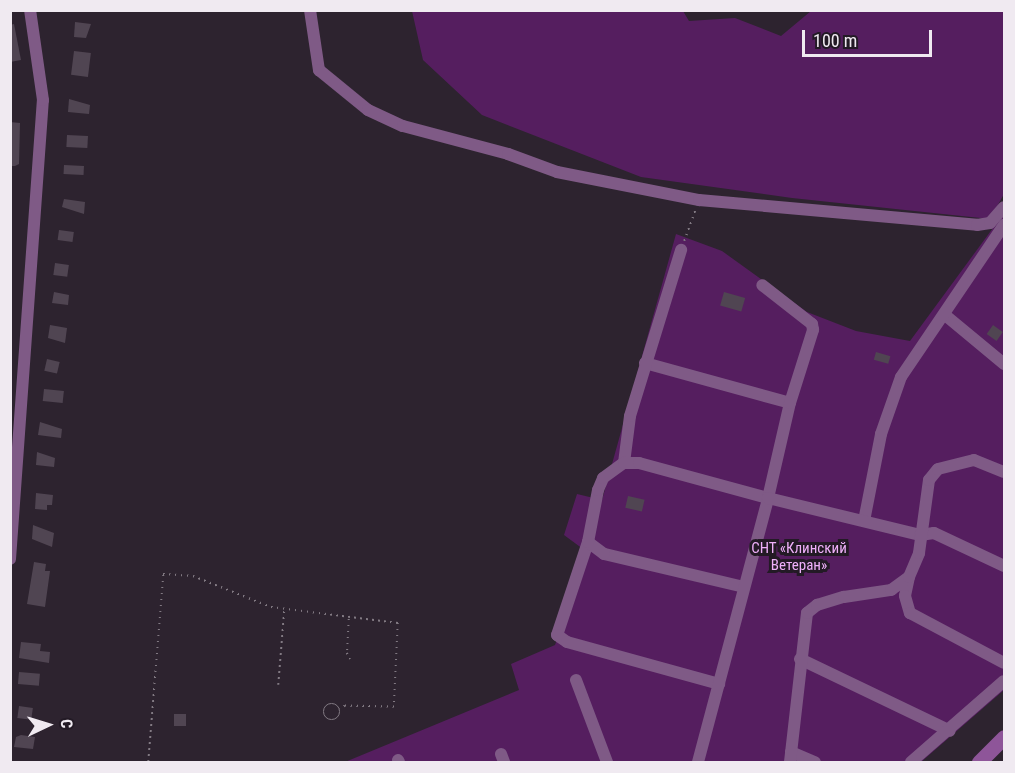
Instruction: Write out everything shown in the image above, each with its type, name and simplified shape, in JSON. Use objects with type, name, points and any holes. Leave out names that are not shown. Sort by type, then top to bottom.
[{"type":"street","points":[[10,559],[43,100],[30,10]]},
{"type":"street","points":[[310,10],[319,70],[368,110],[403,126],[508,154],[557,172],[699,200],[977,225],[990,223],[1005,207]]},
{"type":"street","points":[[864,521],[880,434],[902,377],[1001,239],[1005,225]]},
{"type":"street","points":[[624,463],[630,417],[681,250]]},
{"type":"street","points":[[698,762],[812,324],[762,285]]},
{"type":"street","points":[[945,315],[1005,364]]},
{"type":"street","points":[[645,363],[790,403]]},
{"type":"street","points":[[1005,472],[974,460],[938,469],[928,480],[916,566],[909,577],[905,596],[910,613],[1005,663]]},
{"type":"street","points":[[719,684],[567,642],[557,635],[588,542],[598,490],[603,478],[624,463],[650,465],[768,498],[920,535],[944,536],[1005,566]]},
{"type":"street","points":[[588,542],[604,554],[744,587]]},
{"type":"street","points":[[815,762],[791,757],[800,659],[807,613],[817,605],[844,597],[891,590],[909,577]]},
{"type":"street","points":[[800,659],[950,731]]},
{"type":"street","points":[[576,680],[607,762]]},
{"type":"street","points":[[911,762],[950,731],[1005,681]]},
{"type":"path","points":[[681,250],[699,200]]},
{"type":"path","points":[[148,762],[163,574],[193,576],[284,610],[398,623],[394,707],[345,706],[340,709],[335,720],[325,714],[329,705],[340,709]]},
{"type":"path","points":[[278,686],[284,610]]},
{"type":"path","points":[[349,618],[347,653],[350,658]]},
{"type":"green space","points":[[412,11],[683,11],[689,21],[735,18],[781,36],[811,11],[1004,11],[1004,194],[990,219],[792,198],[641,177],[482,115],[423,60]]},
{"type":"green space","name":"СНТ «Клинский Ветеран»","points":[[1004,213],[1004,690],[921,762],[345,762],[519,690],[511,664],[555,645],[587,552],[564,535],[577,494],[602,500],[676,234],[722,251],[807,312],[856,331],[910,341]]},
{"type":"building","points":[[75,22],[91,24],[86,38],[74,37]]},
{"type":"building","points":[[14,24],[21,60],[10,62],[10,25]]},
{"type":"building","points":[[74,51],[91,53],[88,77],[71,75]]},
{"type":"building","points":[[69,99],[90,105],[89,114],[68,112]]},
{"type":"building","points":[[10,122],[20,123],[19,164],[15,166],[10,166]]},
{"type":"building","points":[[67,135],[88,136],[87,148],[66,147]]},
{"type":"building","points":[[64,165],[84,166],[84,175],[64,174]]},
{"type":"building","points":[[64,199],[85,202],[84,214],[62,207]]},
{"type":"building","points":[[59,230],[74,232],[72,242],[58,240]]},
{"type":"building","points":[[55,263],[69,265],[67,277],[53,275]]},
{"type":"building","points":[[54,292],[69,295],[68,305],[52,303]]},
{"type":"building","points":[[724,292],[745,298],[741,312],[720,305]]},
{"type":"building","points":[[50,325],[67,328],[65,343],[48,338]]},
{"type":"building","points":[[993,325],[1003,332],[997,341],[987,334]]},
{"type":"building","points":[[876,352],[890,356],[888,364],[874,360]]},
{"type":"building","points":[[47,359],[60,362],[57,374],[44,371]]},
{"type":"building","points":[[44,389],[64,391],[63,403],[43,401]]},
{"type":"building","points":[[40,422],[62,429],[61,438],[38,435]]},
{"type":"building","points":[[37,452],[55,458],[54,467],[36,465]]},
{"type":"building","points":[[36,493],[53,495],[52,505],[47,505],[47,510],[35,509]]},
{"type":"building","points":[[628,496],[645,500],[642,512],[625,508]]},
{"type":"building","points":[[33,525],[54,533],[52,547],[32,539]]},
{"type":"building","points":[[34,562],[46,564],[45,571],[50,571],[45,607],[27,604]]},
{"type":"building","points":[[21,642],[41,644],[40,651],[50,652],[49,663],[19,658]]},
{"type":"building","points":[[19,672],[40,674],[39,686],[18,684]]},
{"type":"building","points":[[19,706],[33,708],[31,720],[17,718]]},
{"type":"building","points":[[174,714],[186,714],[186,726],[174,726]]},
{"type":"building","points":[[21,735],[35,737],[33,749],[14,747],[16,737]]},
{"type":"waterway","points":[[979,762],[1004,737]]}]
